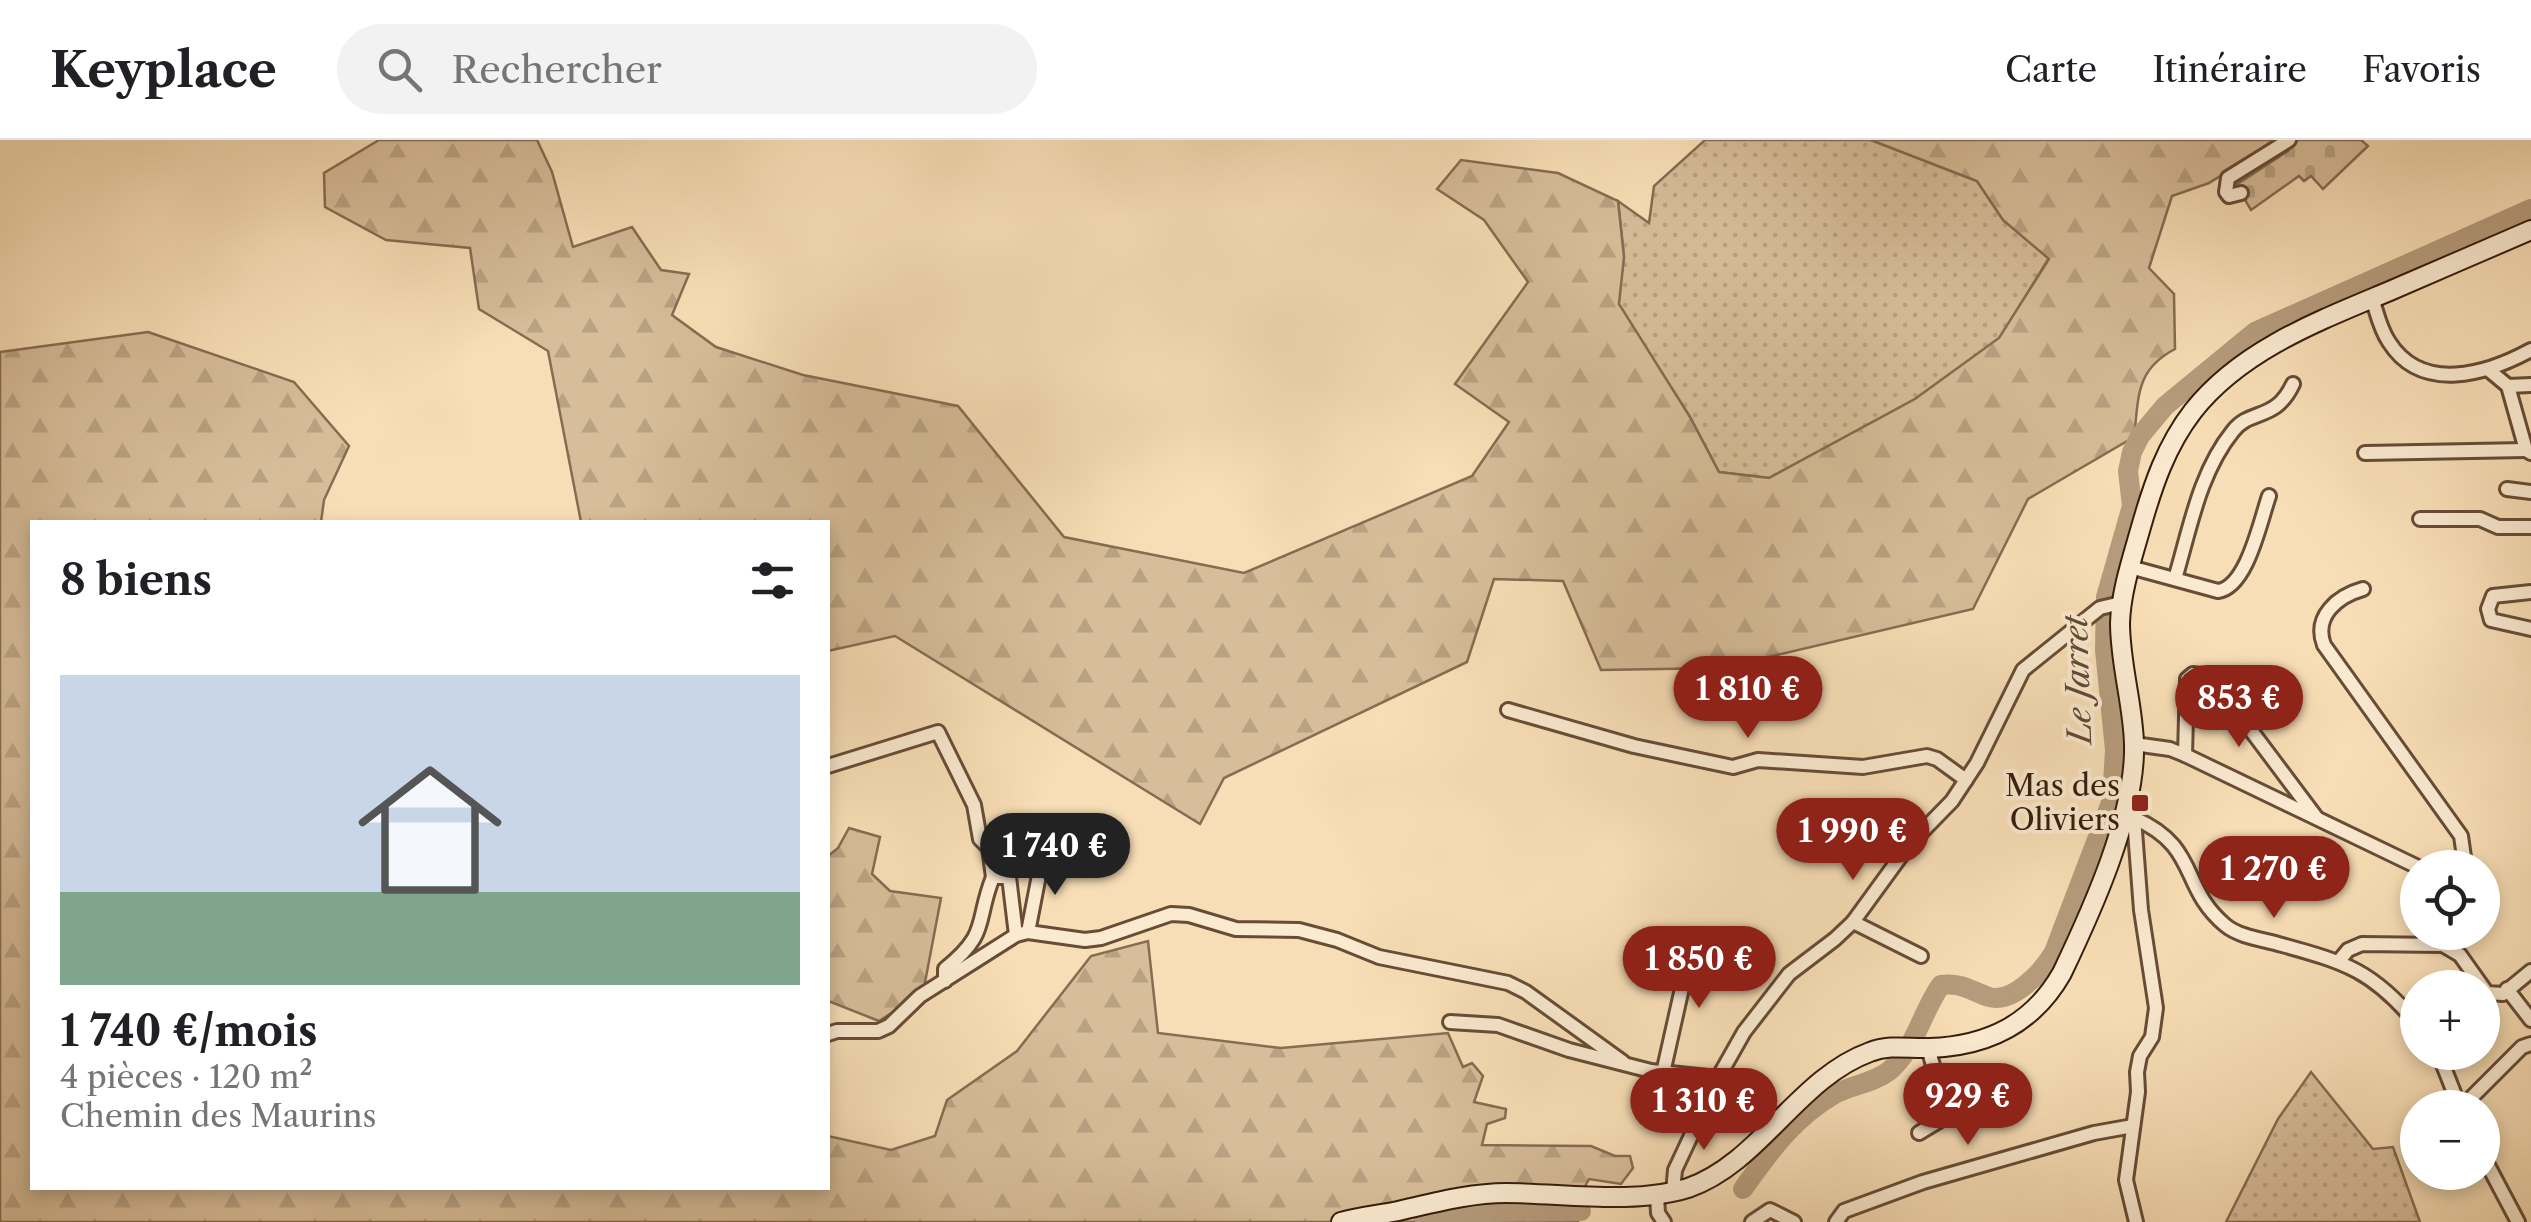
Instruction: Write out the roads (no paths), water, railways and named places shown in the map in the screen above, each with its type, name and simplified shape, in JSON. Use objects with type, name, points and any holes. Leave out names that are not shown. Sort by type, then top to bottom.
[{"type":"main road","points":[[1341,1222],[1485,1194],[1665,1193],[1692,1186],[1725,1168],[1840,1068],[1871,1051],[1990,1039],[2022,1022],[2050,994],[2130,816],[2134,744],[2120,627],[2112,605],[2130,567],[2166,452],[2208,393],[2270,346],[2531,230]]},
{"type":"street","points":[[2241,192],[2228,196],[2228,178],[2289,140]]},
{"type":"street","points":[[2372,298],[2383,332],[2403,358],[2420,368],[2452,377],[2490,370],[2528,352]]},
{"type":"street","points":[[2508,386],[2514,369],[2528,352]]},
{"type":"street","points":[[2366,452],[2528,451],[2508,386],[2490,370]]},
{"type":"street","points":[[2175,579],[2206,475],[2235,427],[2284,404],[2293,384]]},
{"type":"street","points":[[2508,386],[2531,385]]},
{"type":"street","points":[[2507,489],[2531,492]]},
{"type":"street","points":[[2130,567],[2218,591],[2231,587],[2241,575],[2269,496]]},
{"type":"street","points":[[2420,519],[2480,519],[2498,527],[2531,527]]},
{"type":"street","points":[[2362,588],[2332,605],[2320,635],[2461,836],[2463,850]]},
{"type":"street","points":[[2531,592],[2493,596],[2488,609],[2491,620],[2501,625],[2531,629]]},
{"type":"street","points":[[1664,1222],[1658,1213],[1665,1193],[1718,1078],[1744,1032],[1788,974],[1853,922],[1909,844],[1952,801],[2023,670],[2112,605]]},
{"type":"street","points":[[2185,755],[2187,679],[2201,674],[2214,681],[2318,820]]},
{"type":"street","points":[[1508,710],[1634,746],[1732,767],[1758,760],[1863,766],[1926,756],[1937,759],[1966,780]]},
{"type":"street","points":[[830,765],[938,732],[974,805],[980,839],[989,848],[994,876],[983,924],[968,951],[945,969],[945,982]]},
{"type":"street","points":[[2134,744],[2185,755],[2400,859]]},
{"type":"street","points":[[2130,816],[2161,831],[2179,850],[2195,888],[2228,928],[2339,961],[2378,982],[2400,1006]]},
{"type":"street","points":[[2130,816],[2156,1008],[2152,1038],[2140,1056],[2126,1180],[2136,1222]]},
{"type":"street","points":[[1022,933],[1041,866]]},
{"type":"street","points":[[994,876],[1009,877],[1022,933]]},
{"type":"street","points":[[830,1033],[890,1026],[920,996],[1022,933],[1085,940],[1101,938],[1172,914],[1189,915],[1236,930],[1299,930],[1379,957],[1508,984],[1526,992],[1623,1062]]},
{"type":"street","points":[[1853,922],[1922,956]]},
{"type":"street","points":[[1664,1073],[1698,938]]},
{"type":"street","points":[[2339,961],[2348,950],[2362,944],[2443,945],[2460,954],[2486,993],[2503,994],[2531,971]]},
{"type":"street","points":[[2507,989],[2531,1020]]},
{"type":"street","points":[[1450,1022],[1498,1026],[1569,1050],[1664,1073],[1718,1078]]},
{"type":"street","points":[[2479,1090],[2522,1047],[2531,1044]]},
{"type":"street","points":[[1919,1133],[1942,1118],[1946,1110],[1922,1048]]},
{"type":"street","points":[[1836,1222],[1844,1211],[1923,1182],[2094,1133],[2133,1126]]},
{"type":"street","points":[[2500,1188],[2518,1222]]},
{"type":"street","points":[[1752,1222],[1770,1210],[1794,1222]]},
{"type":"waterway","name":"Le Jarret","points":[[1743,1189],[1806,1114],[1840,1092],[1882,1075],[1898,1062],[1941,985],[1960,986],[1989,997],[2008,996],[2035,976],[2054,952],[2112,800],[2115,750],[2105,650],[2106,597],[2132,506],[2128,471],[2140,436],[2165,406],[2255,332],[2531,209]]},
{"type":"waterway","name":"Le Jarret","points":[[1425,1222],[1491,1212],[1581,1211]]},
{"type":"place","name":"Mas des Oliviers","points":[[2140,803]]}]
